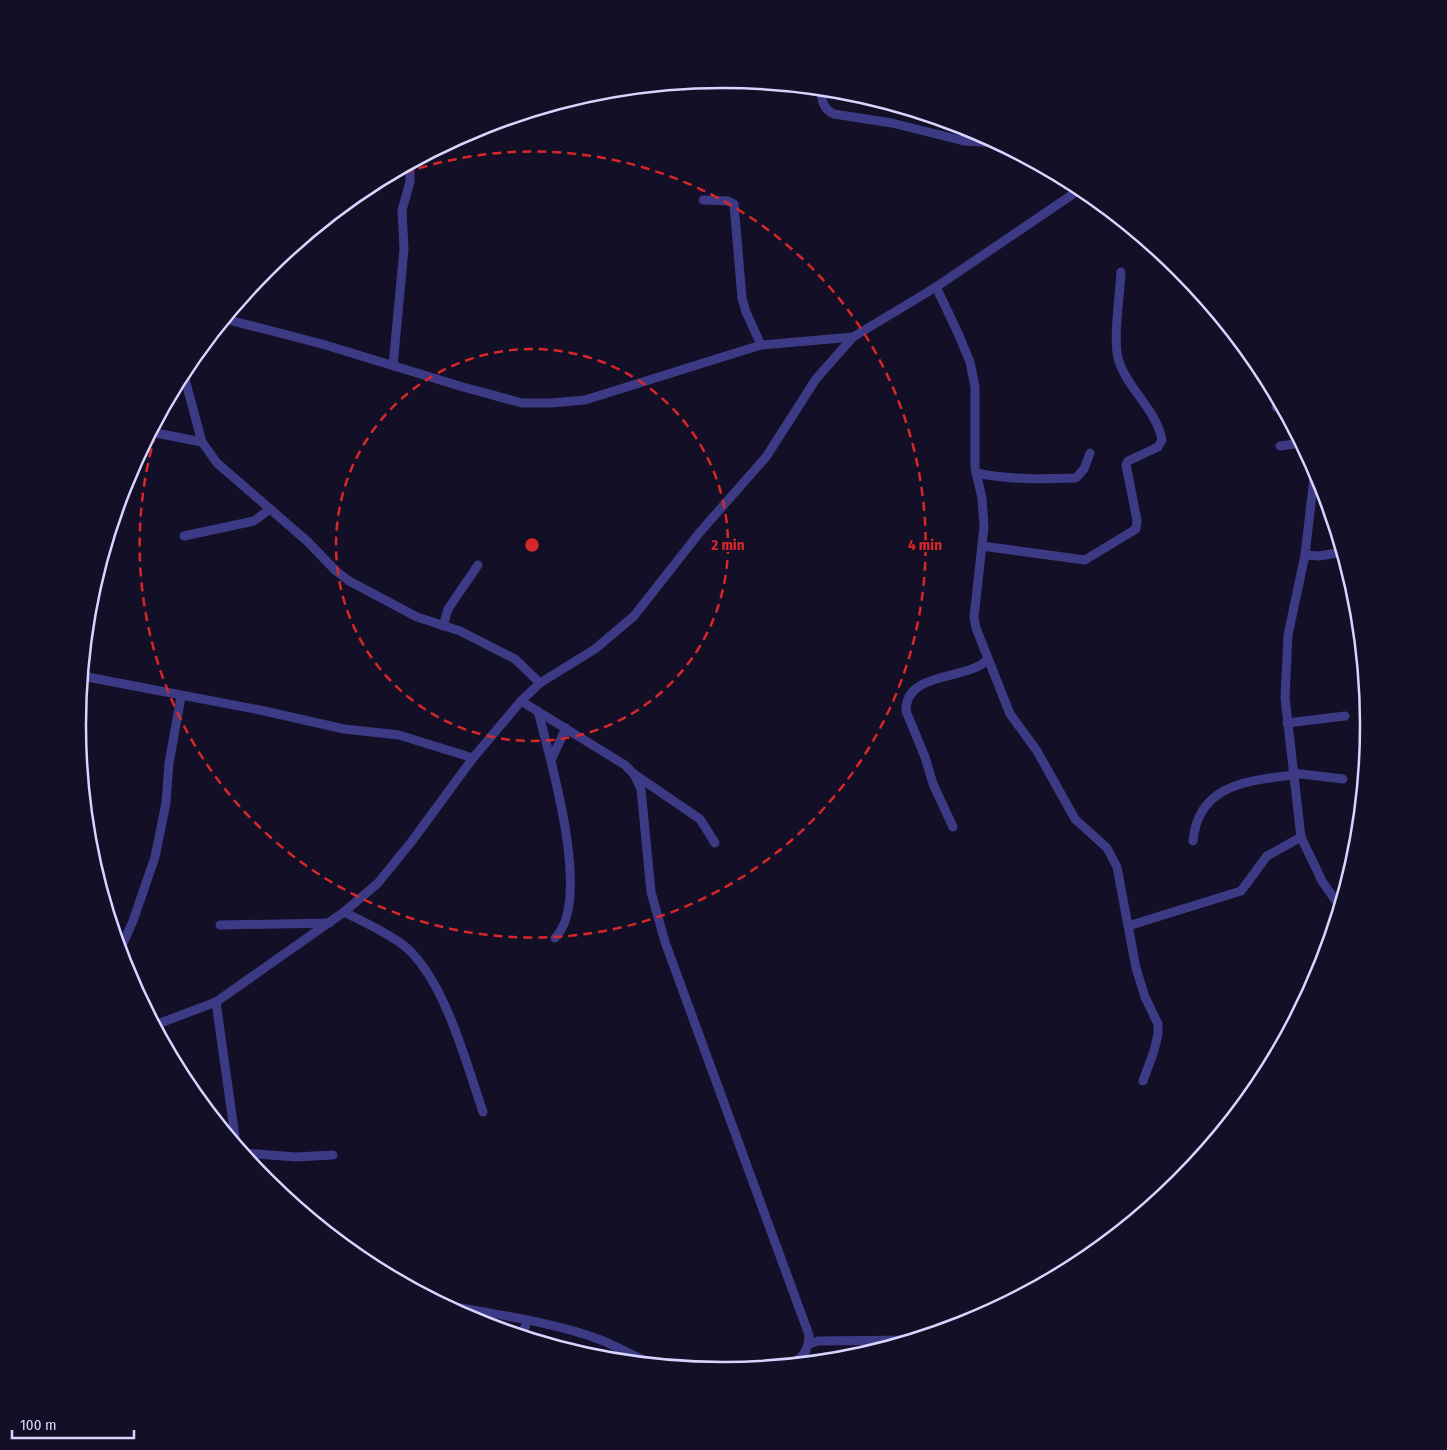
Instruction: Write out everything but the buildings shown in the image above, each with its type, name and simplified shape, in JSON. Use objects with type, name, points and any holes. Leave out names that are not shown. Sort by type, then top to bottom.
[{"type":"street","points":[[822,96],[823,103],[829,112],[834,114],[892,123],[964,141],[980,142]]},
{"type":"street","points":[[393,366],[404,249],[402,210],[410,182],[410,170]]},
{"type":"street","points":[[161,1023],[216,1002],[330,923],[378,883],[412,841],[473,758],[522,701],[540,683],[595,649],[634,616],[700,532],[766,457],[816,378],[853,337],[936,287],[1075,193]]},
{"type":"street","points":[[704,200],[728,201],[734,204],[742,298],[746,312],[761,345]]},
{"type":"street","points":[[982,546],[1086,560],[1136,529],[1138,520],[1126,465],[1128,461],[1158,447],[1162,440],[1156,420],[1118,359],[1116,346],[1121,272]]},
{"type":"street","points":[[936,287],[970,362],[975,386],[976,473],[984,526],[974,617],[1006,708],[1037,751],[1058,792],[1076,819],[1100,840],[1112,856],[1117,867],[1128,926],[1145,997],[1158,1024],[1154,1052],[1143,1080]]},
{"type":"street","points":[[231,321],[322,344],[522,403],[585,400],[761,345],[853,337]]},
{"type":"street","points":[[186,384],[202,442],[217,463],[308,541],[348,581],[416,617],[443,626],[515,659],[540,683]]},
{"type":"street","points":[[157,433],[202,442]]},
{"type":"street","points":[[1280,446],[1295,444]]},
{"type":"street","points":[[976,473],[1005,478],[1038,480],[1076,478],[1084,469],[1090,453]]},
{"type":"street","points":[[1313,484],[1305,555],[1288,635],[1285,666],[1287,723],[1301,837],[1322,881],[1336,901]]},
{"type":"street","points":[[184,536],[254,521],[270,509]]},
{"type":"street","points":[[1305,555],[1319,556],[1337,553]]},
{"type":"street","points":[[443,626],[448,609],[478,564]]},
{"type":"street","points":[[953,827],[933,784],[925,757],[906,711],[906,703],[912,691],[928,682],[953,673],[982,666],[988,658]]},
{"type":"street","points":[[89,677],[260,710],[344,729],[399,735],[473,758]]},
{"type":"street","points":[[124,940],[155,857],[166,803],[169,763],[181,696]]},
{"type":"street","points":[[522,701],[604,750],[634,774],[700,819],[715,843]]},
{"type":"street","points":[[538,711],[567,833],[569,862],[566,922],[562,932],[555,938]]},
{"type":"street","points":[[1287,723],[1345,716]]},
{"type":"street","points":[[551,760],[566,728]]},
{"type":"street","points":[[634,774],[641,789],[644,802],[651,892],[665,942],[809,1335],[809,1344],[804,1355],[800,1358]]},
{"type":"street","points":[[1193,841],[1198,817],[1222,793],[1245,781],[1293,774],[1343,779]]},
{"type":"street","points":[[1128,926],[1228,897],[1241,891],[1267,856],[1301,837]]},
{"type":"street","points":[[344,912],[395,940],[417,960],[453,1023],[483,1112]]},
{"type":"street","points":[[220,925],[330,923]]},
{"type":"street","points":[[216,1002],[234,1133]]},
{"type":"street","points":[[251,1153],[296,1157],[333,1155]]},
{"type":"street","points":[[472,1310],[527,1321],[601,1340],[637,1356]]},
{"type":"street","points":[[524,1330],[527,1321]]},
{"type":"street","points":[[809,1344],[818,1341],[890,1340]]}]
